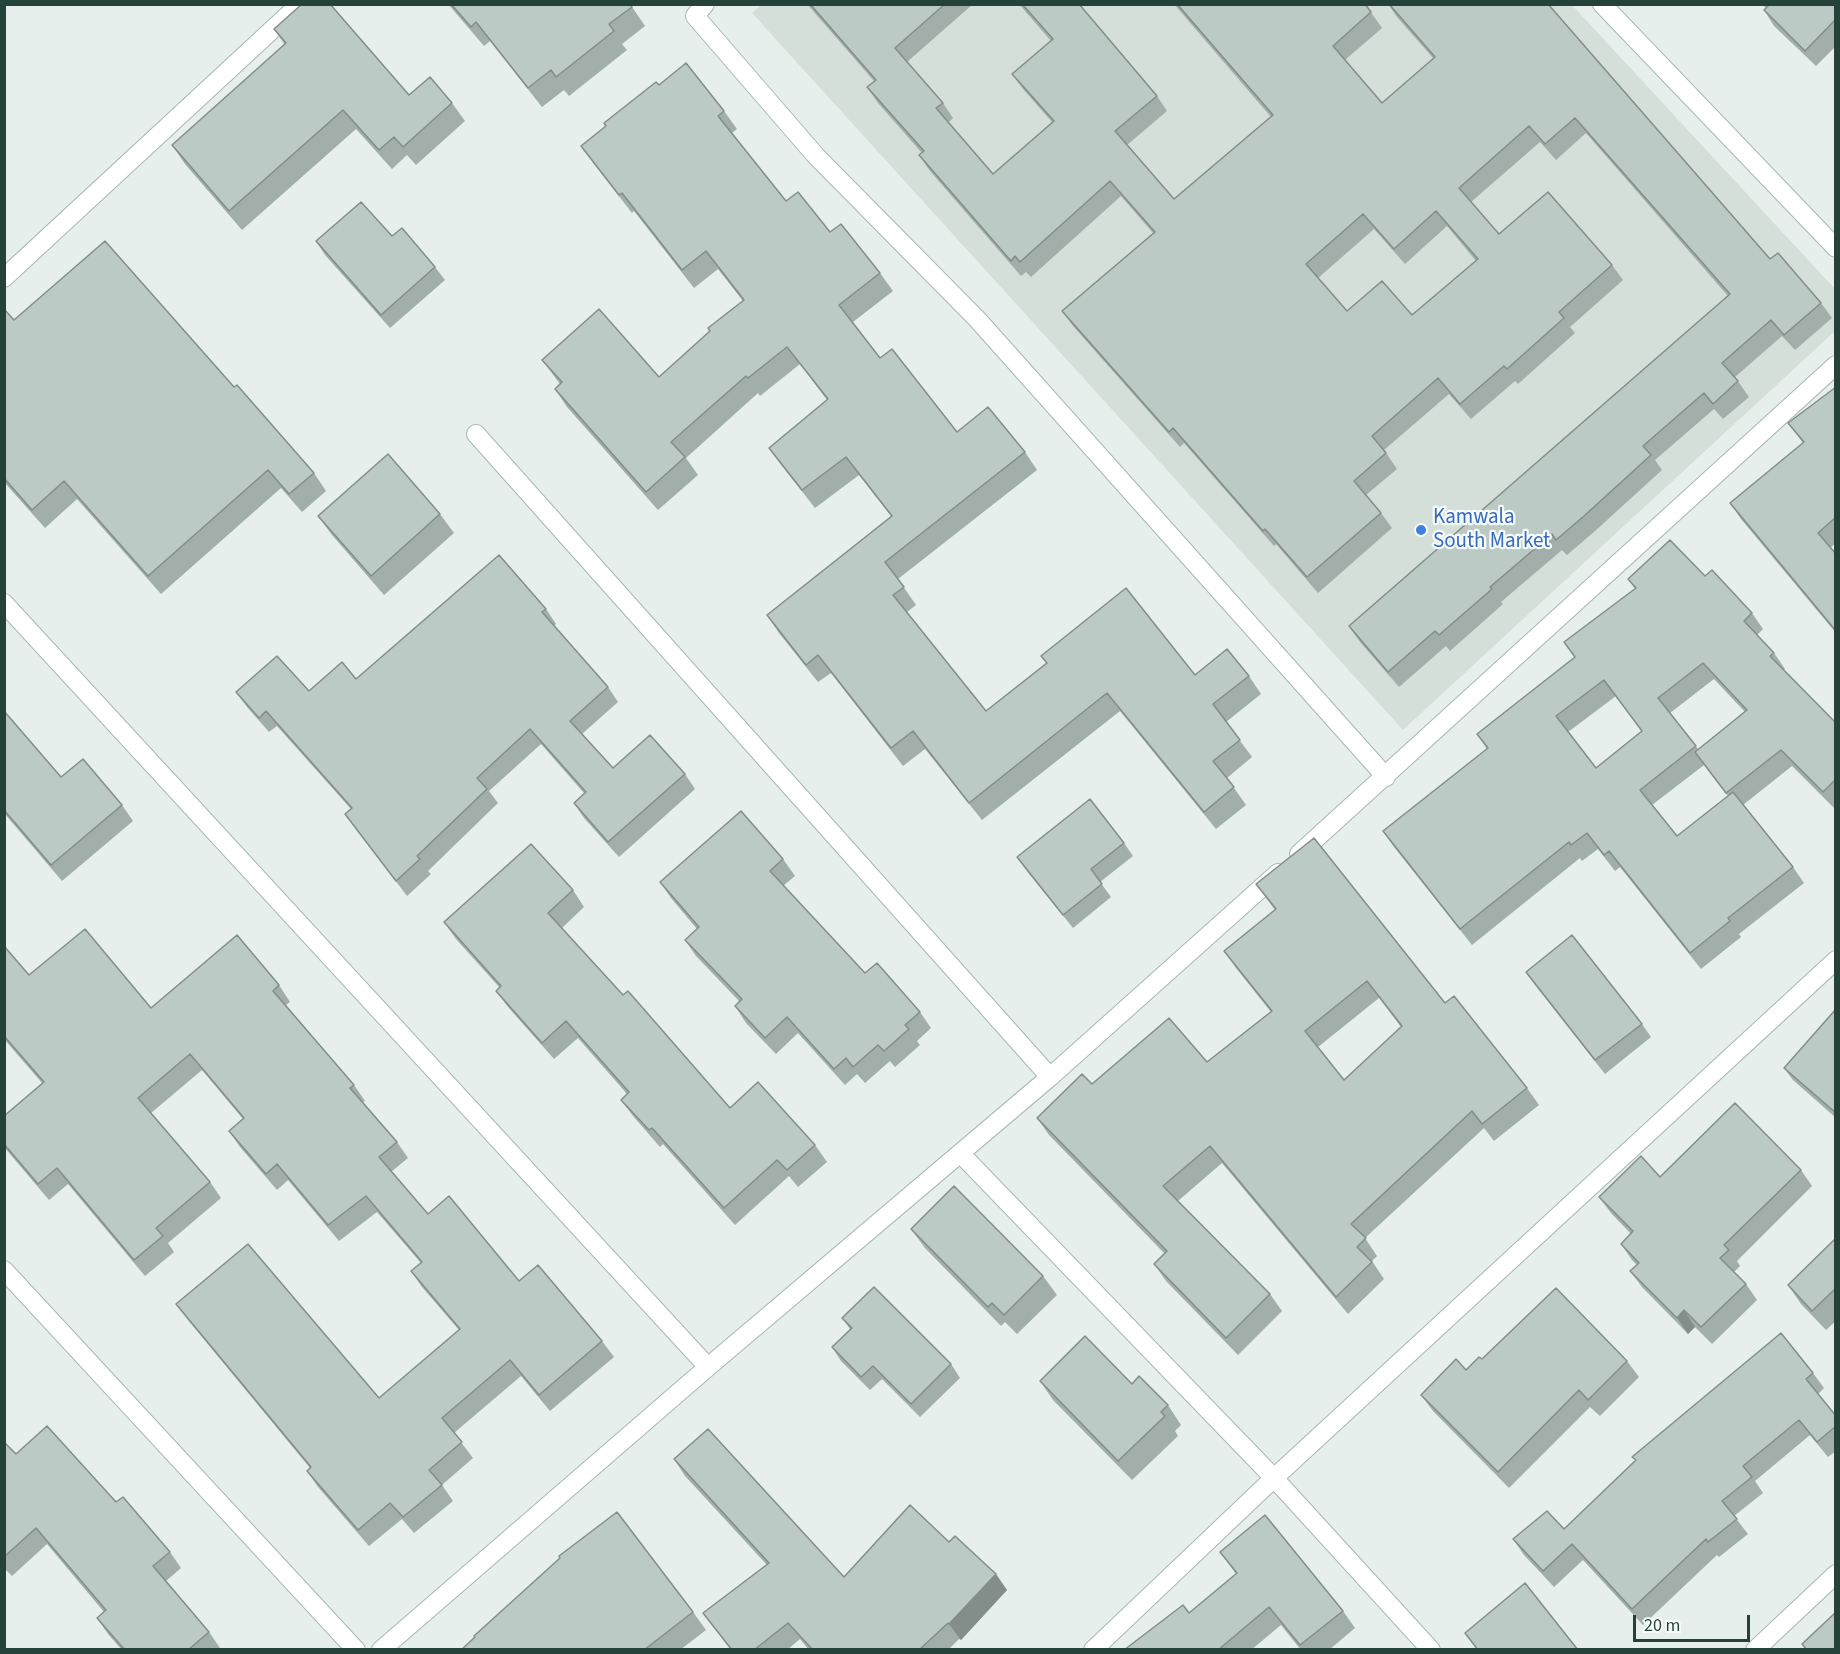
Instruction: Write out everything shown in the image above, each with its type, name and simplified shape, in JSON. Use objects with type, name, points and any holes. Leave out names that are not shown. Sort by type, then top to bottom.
[{"type":"street","points":[[4,278],[300,4]]},
{"type":"street","points":[[1602,4],[1836,248]]},
{"type":"street","points":[[694,8],[816,156],[977,319],[1386,777]]},
{"type":"street","points":[[381,1650],[708,1367],[1050,1077],[1386,777],[1836,365]]},
{"type":"street","points":[[476,434],[1050,1077]]},
{"type":"street","points":[[4,603],[708,1367]]},
{"type":"street","points":[[1093,1650],[1274,1478],[1836,960]]},
{"type":"street","points":[[960,1153],[1274,1478],[1431,1650]]},
{"type":"street","points":[[4,1270],[356,1650]]},
{"type":"street","points":[[1755,1650],[1836,1574]]},
{"type":"shaded area","name":"Kamwala South Market","points":[[762,4],[1572,5],[1835,289],[1835,331],[1403,730],[752,13]]},
{"type":"building","points":[[302,4],[330,4],[409,95],[430,77],[452,103],[403,147],[394,137],[379,150],[343,110],[229,211],[172,145],[286,43],[274,29]]},
{"type":"building","points":[[451,4],[630,4],[632,7],[609,24],[614,31],[556,77],[551,70],[528,88],[476,22],[471,27]]},
{"type":"building","points":[[810,4],[945,4],[895,48],[943,103],[936,108],[993,174],[1054,121],[1012,74],[1053,39],[1022,4],[1079,4],[1157,96],[1115,131],[1174,199],[1273,115],[1177,4],[1365,4],[1371,12],[1333,46],[1382,103],[1435,57],[1389,4],[1548,4],[1770,259],[1778,253],[1821,303],[1784,335],[1771,320],[1722,363],[1738,381],[1713,404],[1704,393],[1643,446],[1651,455],[1584,516],[1556,540],[1552,534],[1490,587],[1492,589],[1439,635],[1435,631],[1388,672],[1349,626],[1730,294],[1575,118],[1545,144],[1529,126],[1459,188],[1499,234],[1548,192],[1612,265],[1559,312],[1564,318],[1507,369],[1504,366],[1460,404],[1438,378],[1372,436],[1386,453],[1354,481],[1381,513],[1307,577],[1265,529],[1263,531],[1173,428],[1169,432],[1062,311],[1155,232],[1110,181],[1020,262],[1015,256],[1011,261],[919,155],[924,151],[867,87],[876,80]],"holes":[[[1436,211],[1478,259],[1412,315],[1382,281],[1347,311],[1306,264],[1363,214],[1394,249]]]},
{"type":"building","points":[[1767,4],[1836,4],[1836,19],[1805,51],[1764,10]]},
{"type":"building","points":[[686,63],[724,111],[718,116],[786,201],[798,192],[830,232],[841,224],[880,273],[839,305],[880,358],[892,349],[957,432],[988,407],[1025,452],[885,562],[904,587],[893,595],[986,711],[1047,663],[1041,656],[1126,588],[1195,675],[1227,649],[1249,676],[1213,704],[1240,740],[1213,761],[1234,787],[1204,812],[1107,693],[969,803],[913,731],[891,748],[818,655],[806,665],[767,615],[892,516],[846,457],[802,490],[769,448],[828,399],[787,347],[748,378],[746,376],[671,442],[685,457],[646,492],[555,389],[562,382],[542,360],[599,309],[659,377],[710,331],[708,328],[744,300],[706,251],[682,270],[622,193],[619,195],[581,146],[606,126],[604,123],[656,82],[659,85]]},
{"type":"building","points":[[361,202],[392,236],[402,228],[435,267],[381,315],[316,241]]},
{"type":"building","points":[[105,241],[234,387],[237,385],[314,473],[289,494],[268,470],[148,576],[64,481],[32,510],[4,478],[4,309],[14,320]]},
{"type":"building","points":[[1836,387],[1836,517],[1818,533],[1836,554],[1836,631],[1730,503],[1804,442],[1788,423]]},
{"type":"building","points":[[388,454],[440,514],[371,576],[318,516]]},
{"type":"building","points":[[1670,540],[1705,576],[1712,570],[1752,613],[1744,621],[1774,653],[1770,656],[1836,723],[1836,779],[1823,792],[1781,750],[1726,793],[1695,752],[1747,710],[1703,663],[1658,698],[1696,746],[1640,790],[1677,836],[1733,792],[1793,867],[1728,918],[1730,921],[1690,953],[1609,851],[1604,855],[1587,833],[1571,845],[1569,842],[1460,929],[1383,831],[1488,748],[1477,734],[1575,657],[1564,642],[1636,588],[1628,579]],"holes":[[[1604,680],[1642,731],[1596,768],[1556,716]]]},
{"type":"building","points":[[499,555],[546,609],[542,612],[608,687],[570,721],[613,768],[650,735],[685,774],[608,842],[574,803],[586,792],[530,729],[477,778],[487,789],[417,856],[420,859],[396,881],[345,814],[352,808],[266,711],[259,718],[236,692],[277,656],[309,691],[342,662],[356,679]]},
{"type":"building","points":[[4,711],[61,777],[83,759],[122,805],[51,865],[4,810]]},
{"type":"building","points":[[1090,799],[1124,843],[1091,869],[1102,884],[1063,915],[1017,857]]},
{"type":"building","points":[[741,811],[783,859],[770,871],[865,973],[877,963],[920,1012],[905,1025],[909,1029],[884,1051],[878,1045],[853,1067],[846,1058],[834,1069],[787,1017],[765,1038],[735,1006],[742,999],[685,940],[699,927],[660,882]]},
{"type":"building","points":[[1314,838],[1445,1003],[1454,996],[1527,1088],[1482,1124],[1472,1111],[1351,1224],[1366,1238],[1357,1247],[1372,1262],[1336,1297],[1210,1146],[1163,1186],[1270,1294],[1226,1338],[1154,1264],[1167,1251],[1037,1118],[1082,1074],[1092,1084],[1169,1018],[1207,1062],[1272,1011],[1224,951],[1276,909],[1256,884]],"holes":[[[1367,981],[1402,1026],[1344,1080],[1305,1031]]]},
{"type":"building","points":[[531,844],[573,890],[548,913],[623,995],[628,991],[730,1108],[758,1082],[815,1145],[787,1170],[777,1160],[724,1208],[652,1128],[649,1130],[621,1100],[629,1092],[566,1021],[542,1043],[496,991],[501,986],[444,922]]},
{"type":"building","points":[[85,929],[151,1008],[237,935],[279,985],[273,991],[354,1085],[350,1088],[397,1142],[379,1157],[428,1214],[449,1196],[519,1281],[538,1265],[602,1341],[539,1395],[510,1360],[442,1418],[462,1442],[429,1470],[442,1485],[403,1517],[390,1503],[358,1530],[307,1471],[311,1467],[176,1304],[248,1244],[379,1398],[460,1329],[411,1271],[422,1262],[366,1196],[328,1225],[277,1164],[266,1174],[229,1131],[244,1118],[190,1054],[138,1098],[210,1182],[156,1228],[163,1236],[134,1260],[57,1168],[38,1184],[4,1144],[4,1116],[44,1082],[4,1036],[4,946],[29,975]]},
{"type":"building","points":[[1572,935],[1642,1024],[1595,1060],[1526,972]]},
{"type":"building","points":[[1836,1009],[1836,1113],[1784,1068]]},
{"type":"building","points":[[1735,1103],[1801,1170],[1724,1245],[1729,1250],[1720,1258],[1746,1284],[1701,1327],[1684,1310],[1677,1318],[1630,1271],[1639,1263],[1621,1244],[1633,1231],[1599,1197],[1641,1156],[1660,1177]]},
{"type":"building","points":[[954,1186],[1043,1276],[1004,1315],[992,1303],[988,1307],[911,1229]]},
{"type":"building","points":[[1836,1238],[1836,1288],[1812,1311],[1788,1285]]},
{"type":"building","points":[[874,1287],[951,1364],[911,1404],[873,1366],[861,1377],[832,1347],[852,1328],[842,1318]]},
{"type":"building","points":[[1556,1288],[1627,1361],[1588,1400],[1579,1390],[1498,1472],[1421,1395],[1456,1359],[1466,1370],[1479,1357],[1482,1359]]},
{"type":"building","points":[[1781,1333],[1813,1373],[1806,1379],[1836,1416],[1836,1426],[1817,1442],[1799,1420],[1743,1466],[1752,1477],[1722,1501],[1737,1519],[1708,1542],[1706,1539],[1632,1609],[1572,1544],[1543,1571],[1513,1539],[1547,1511],[1564,1529],[1636,1460],[1632,1457]]},
{"type":"building","points":[[1085,1336],[1132,1384],[1139,1376],[1168,1405],[1161,1412],[1165,1416],[1118,1461],[1040,1381]]},
{"type":"building","points":[[47,1426],[116,1502],[123,1497],[170,1552],[153,1566],[209,1632],[188,1650],[123,1650],[97,1618],[106,1610],[36,1528],[4,1557],[4,1442],[16,1454]]},
{"type":"building","points":[[708,1429],[844,1577],[910,1505],[949,1542],[955,1536],[996,1574],[949,1624],[919,1650],[813,1650],[788,1623],[754,1650],[732,1650],[703,1613],[769,1563],[674,1459]]},
{"type":"building","points":[[617,1512],[693,1612],[644,1650],[461,1650],[560,1558],[559,1556]]},
{"type":"building","points":[[1265,1515],[1343,1611],[1300,1645],[1269,1607],[1218,1650],[1124,1650],[1183,1605],[1189,1613],[1237,1573],[1220,1552]]},
{"type":"building","points":[[1525,1583],[1578,1650],[1478,1650],[1465,1633]]},
{"type":"building","points":[[1836,1612],[1836,1650],[1807,1650],[1802,1644]]},
{"type":"place","name":"Kamwala South Market","points":[[1421,530]]}]
